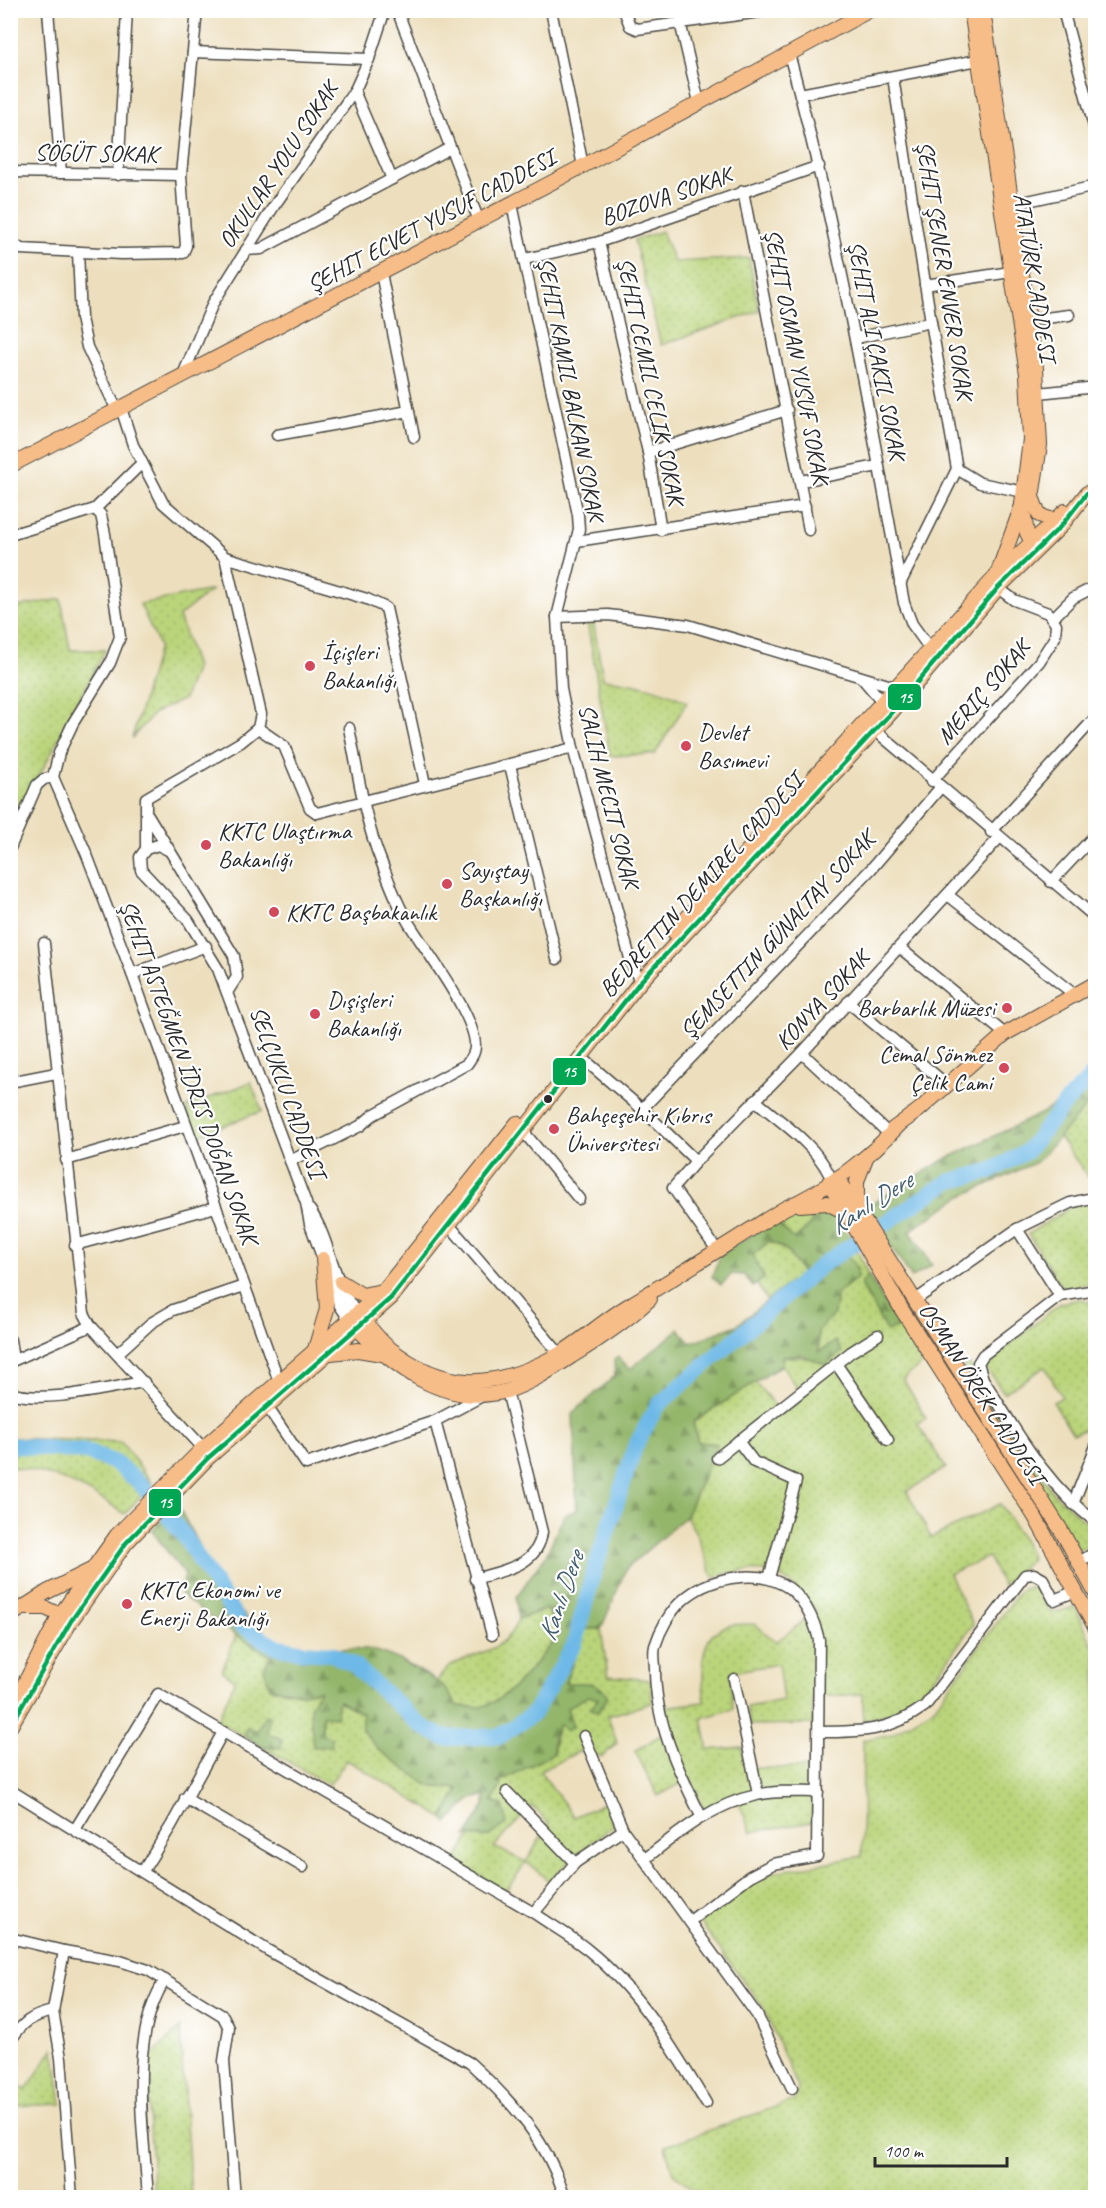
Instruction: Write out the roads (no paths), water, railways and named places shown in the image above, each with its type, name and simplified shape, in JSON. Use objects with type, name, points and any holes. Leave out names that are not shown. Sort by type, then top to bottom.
[{"type":"main road","name":"ŞEHIT ECVET YUSUF CADDESI","points":[[10,466],[584,166],[870,10]]},
{"type":"main road","name":"ATATÜRK CADDESI","points":[[971,10],[978,60],[1007,206]]},
{"type":"main road","name":"ATATÜRK CADDESI","points":[[982,10],[1017,272],[1029,408],[1030,451],[1026,497],[1036,543]]},
{"type":"main road","name":"ATATÜRK CADDESI","points":[[1017,272],[1030,320],[1038,393],[1040,453],[1026,497]]},
{"type":"main road","name":"BEDRETTIN DEMIREL CADDESI","points":[[1036,543],[1053,520],[1091,489]]},
{"type":"main road","name":"BEDRETTIN DEMIREL CADDESI","points":[[878,721],[882,701],[996,582],[1091,489]]},
{"type":"main road","points":[[1026,497],[1039,515],[1053,520]]},
{"type":"main road","points":[[996,582],[1026,497]]},
{"type":"main road","name":"BEDRETTIN DEMIREL CADDESI","points":[[388,1294],[638,978],[878,721],[996,582]]},
{"type":"main road","name":"BEDRETTIN DEMIREL CADDESI","points":[[357,1321],[388,1294],[450,1226],[638,978]]},
{"type":"main road","points":[[330,1353],[385,1350],[429,1372],[458,1381],[492,1382],[513,1376],[560,1353],[630,1304],[665,1286],[717,1250],[832,1178],[873,1149],[1005,1034],[1095,984]]},
{"type":"main road","points":[[832,1178],[887,1132],[899,1125]]},
{"type":"main road","points":[[785,1208],[819,1201],[836,1206],[856,1217],[858,1174],[864,1160],[873,1149]]},
{"type":"main road","name":"OSMAN ÖREK CADDESI","points":[[832,1178],[876,1252],[902,1310],[1035,1517],[1095,1629]]},
{"type":"main road","name":"OSMAN ÖREK CADDESI","points":[[876,1252],[914,1301],[1052,1514],[1095,1594]]},
{"type":"main road","points":[[314,1351],[327,1309],[323,1259]]},
{"type":"main road","points":[[340,1282],[362,1295],[388,1294],[380,1326],[385,1350]]},
{"type":"main road","points":[[357,1321],[385,1350],[426,1383],[451,1391],[484,1395],[507,1391],[535,1378],[595,1342],[633,1316],[665,1286]]},
{"type":"main road","points":[[10,1726],[91,1570],[171,1487],[203,1448],[280,1384],[314,1351],[357,1321]]},
{"type":"main road","points":[[171,1487],[268,1408],[330,1353],[357,1321]]},
{"type":"main road","points":[[10,1709],[66,1618],[122,1539]]},
{"type":"main road","points":[[10,1616],[46,1592],[91,1570]]},
{"type":"main road","points":[[25,1608],[45,1608],[66,1618]]},
{"type":"street","points":[[48,10],[61,173]]},
{"type":"street","points":[[118,175],[127,10]]},
{"type":"street","points":[[11,242],[21,249],[183,253],[186,246],[181,175],[197,10]]},
{"type":"street","name":"OKULLAR YOLU SOKAK","points":[[183,375],[196,339],[213,303],[246,250],[354,91],[369,59],[385,10]]},
{"type":"street","points":[[397,10],[479,221]]},
{"type":"street","points":[[551,10],[584,166]]},
{"type":"street","points":[[624,10],[630,26],[638,29],[680,22],[704,15],[760,12]]},
{"type":"street","points":[[1065,11],[1095,134]]},
{"type":"street","points":[[680,22],[699,102]]},
{"type":"street","points":[[192,52],[369,59]]},
{"type":"street","points":[[789,54],[819,166],[856,338],[900,584],[908,615],[930,650]]},
{"type":"street","points":[[800,94],[978,60]]},
{"type":"street","name":"ŞEHIT ŞENER ENVER SOKAK","points":[[893,77],[931,322],[957,469]]},
{"type":"street","points":[[354,91],[392,179]]},
{"type":"street","points":[[246,250],[261,249],[450,148]]},
{"type":"street","name":"BOZOVA SOKAK","points":[[525,259],[599,242],[819,166]]},
{"type":"street","name":"SÖGÜT SOKAK","points":[[10,172],[181,175]]},
{"type":"street","points":[[1007,206],[1095,186]]},
{"type":"street","name":"ŞEHIT OSMAN YUSUF SOKAK","points":[[743,191],[809,530]]},
{"type":"street","name":"ŞEHIT KAMIL BALKAN SOKAK","points":[[512,204],[578,515],[577,542],[557,617]]},
{"type":"street","name":"ŞEHIT CEMIL CELIK SOKAK","points":[[599,242],[648,452],[661,530]]},
{"type":"street","points":[[78,252],[81,318],[87,347],[163,503],[225,557],[367,599],[386,608],[425,784]]},
{"type":"street","points":[[925,285],[1017,272]]},
{"type":"street","points":[[381,273],[414,437]]},
{"type":"street","points":[[1030,320],[1069,315]]},
{"type":"street","points":[[856,338],[931,322]]},
{"type":"street","points":[[196,339],[198,354],[204,364]]},
{"type":"street","points":[[1038,393],[1087,388]]},
{"type":"street","points":[[648,452],[787,410]]},
{"type":"street","points":[[277,435],[409,411]]},
{"type":"street","points":[[10,535],[95,509],[142,463]]},
{"type":"street","points":[[801,481],[878,466]]},
{"type":"street","points":[[900,584],[957,469],[980,483],[1026,497]]},
{"type":"street","points":[[577,542],[805,506]]},
{"type":"street","points":[[10,848],[37,785],[44,779],[53,777],[59,753],[73,723],[110,663],[120,637],[105,534],[101,515],[95,509]]},
{"type":"street","points":[[168,850],[158,845],[146,849],[148,838],[146,798],[241,742],[258,728],[261,714],[225,557]]},
{"type":"street","name":"MERIÇ SOKAK","points":[[936,785],[1048,651],[1056,631],[1053,618],[1045,612],[1014,600],[996,582]]},
{"type":"street","points":[[1053,618],[1073,598],[1095,586]]},
{"type":"street","points":[[557,617],[608,615],[688,625],[858,674],[895,687]]},
{"type":"street","name":"SALIH MECIT SOKAK","points":[[557,617],[561,683],[573,748],[638,978]]},
{"type":"street","points":[[858,674],[882,701],[878,721],[895,750],[1095,918]]},
{"type":"street","name":"KONYA SOKAK","points":[[717,1250],[673,1188],[696,1161],[802,1053],[949,896],[995,835],[1095,717]]},
{"type":"street","points":[[258,728],[284,746],[315,812],[573,748]]},
{"type":"street","points":[[290,1161],[360,1126],[467,1064],[475,1052],[475,1042],[463,1010],[400,905],[372,838],[349,728]]},
{"type":"street","points":[[510,765],[557,958]]},
{"type":"street","name":"ŞEHIT ASTEĞMEN İDRIS DOĞAN SOKAK","points":[[53,777],[87,855],[132,974],[280,1384]]},
{"type":"street","name":"ŞEMSETTIN GÜNALTAY SOKAK","points":[[642,1109],[871,869],[936,785]]},
{"type":"street","name":"SELÇUKLU CADDESI","points":[[145,810],[234,956],[237,976],[228,991]]},
{"type":"street","points":[[1051,882],[1095,834]]},
{"type":"street","name":"SELÇUKLU CADDESI","points":[[146,849],[140,857],[141,870],[188,920],[206,946],[228,991],[290,1161],[308,1207],[325,1239],[357,1321]]},
{"type":"street","points":[[949,896],[1076,995]]},
{"type":"street","points":[[44,943],[80,1296],[84,1313],[91,1326],[203,1448]]},
{"type":"street","points":[[132,974],[206,946]]},
{"type":"street","points":[[900,948],[1005,1034]]},
{"type":"street","points":[[848,1002],[946,1084]]},
{"type":"street","points":[[802,1053],[887,1132]]},
{"type":"street","points":[[580,1056],[642,1109],[696,1161]]},
{"type":"street","points":[[10,1082],[56,1072]]},
{"type":"street","points":[[755,1100],[811,1148],[823,1161],[832,1178]]},
{"type":"street","points":[[66,1160],[186,1126]]},
{"type":"street","points":[[523,1131],[579,1199]]},
{"type":"street","points":[[914,1301],[1017,1229],[1070,1203],[1095,1197]]},
{"type":"street","points":[[75,1245],[216,1207]]},
{"type":"street","name":"SELÇUKLU CADDESI","points":[[308,1207],[310,1224],[340,1306],[357,1321]]},
{"type":"street","points":[[450,1226],[560,1353]]},
{"type":"street","points":[[1017,1229],[1060,1296]]},
{"type":"street","points":[[117,1354],[151,1323],[172,1310],[244,1286]]},
{"type":"street","points":[[1095,1290],[1060,1296],[980,1357],[978,1367],[983,1379],[1042,1468],[1072,1504],[1095,1522]]},
{"type":"street","points":[[10,1340],[12,1361],[91,1326]]},
{"type":"street","points":[[717,1458],[878,1335]]},
{"type":"street","points":[[837,1365],[888,1440]]},
{"type":"street","points":[[10,1393],[20,1396],[57,1395],[144,1382]]},
{"type":"street","points":[[475,1579],[524,1563],[541,1545],[542,1532],[507,1391]]},
{"type":"street","points":[[268,1408],[306,1464],[435,1421],[484,1395]]},
{"type":"street","points":[[435,1421],[475,1579],[492,1635]]},
{"type":"street","points":[[738,1441],[754,1462],[796,1481],[769,1578]]},
{"type":"street","points":[[1072,1504],[1095,1446]]},
{"type":"street","points":[[1079,1562],[1095,1552]]},
{"type":"street","points":[[819,1732],[879,1730],[908,1718],[925,1706],[1025,1575],[1034,1574],[1043,1579],[1054,1600],[1076,1591]]},
{"type":"street","points":[[690,1921],[750,1876],[773,1864],[817,1857],[819,1640],[814,1619],[803,1604],[785,1585],[769,1578],[741,1576],[707,1586],[684,1599],[667,1619],[654,1648],[655,1686],[660,1718],[685,1784],[701,1816]]},
{"type":"street","points":[[734,1679],[758,1794]]},
{"type":"street","points":[[76,1828],[158,1694],[534,1913],[588,1950],[626,1986],[660,2026],[706,2103]]},
{"type":"street","points":[[143,1871],[223,1732]]},
{"type":"street","points":[[584,1736],[623,1830],[757,2015],[792,2088]]},
{"type":"street","points":[[10,1790],[76,1828],[344,1995],[470,2063],[498,2089],[532,2131],[553,2167],[565,2198]]},
{"type":"street","points":[[507,1792],[575,1863]]},
{"type":"street","points":[[645,1859],[701,1816],[758,1794],[818,1792]]},
{"type":"street","points":[[186,1798],[303,1867]]},
{"type":"street","points":[[534,1913],[575,1863],[623,1830]]},
{"type":"street","points":[[10,1938],[64,1951],[120,1960],[165,1980],[223,2016],[229,2028],[224,2061],[235,2198]]},
{"type":"street","points":[[64,1951],[54,2011],[61,2058],[72,2198]]},
{"type":"street","points":[[148,2198],[142,2087],[143,2044],[152,2002],[165,1980]]},
{"type":"street","points":[[10,2041],[25,2021],[36,2014],[54,2011]]},
{"type":"waterway","name":"Kanlı Dere","points":[[10,1445],[86,1452],[114,1462],[141,1484],[182,1533],[241,1625],[275,1646],[304,1652],[332,1654],[354,1665],[420,1725],[444,1738],[500,1736],[533,1714],[574,1645],[593,1575],[635,1447],[657,1406],[823,1264],[948,1182],[990,1171],[1026,1152],[1068,1100],[1096,1072]]},
{"type":"place","name":"İçişleri Bakanlığı","points":[[310,666]]},
{"type":"place","name":"Devlet Basımevi","points":[[686,746]]},
{"type":"place","name":"KKTC Ulaştırma Bakanlığı","points":[[206,845]]},
{"type":"place","name":"Sayıştay Başkanlığı","points":[[447,884]]},
{"type":"place","name":"KKTC Başbakanlık","points":[[274,912]]},
{"type":"place","name":"Barbarlık Müzesi","points":[[1007,1008]]},
{"type":"place","name":"Dışişleri Bakanlığı","points":[[315,1014]]},
{"type":"place","name":"Cemal Sönmez Çelik Cami","points":[[1004,1068]]},
{"type":"place","name":"Bahçeşehir Kıbrıs Üniversitesi","points":[[554,1129]]},
{"type":"place","name":"KKTC Ekonomi ve Enerji Bakanlığı","points":[[127,1604]]}]
